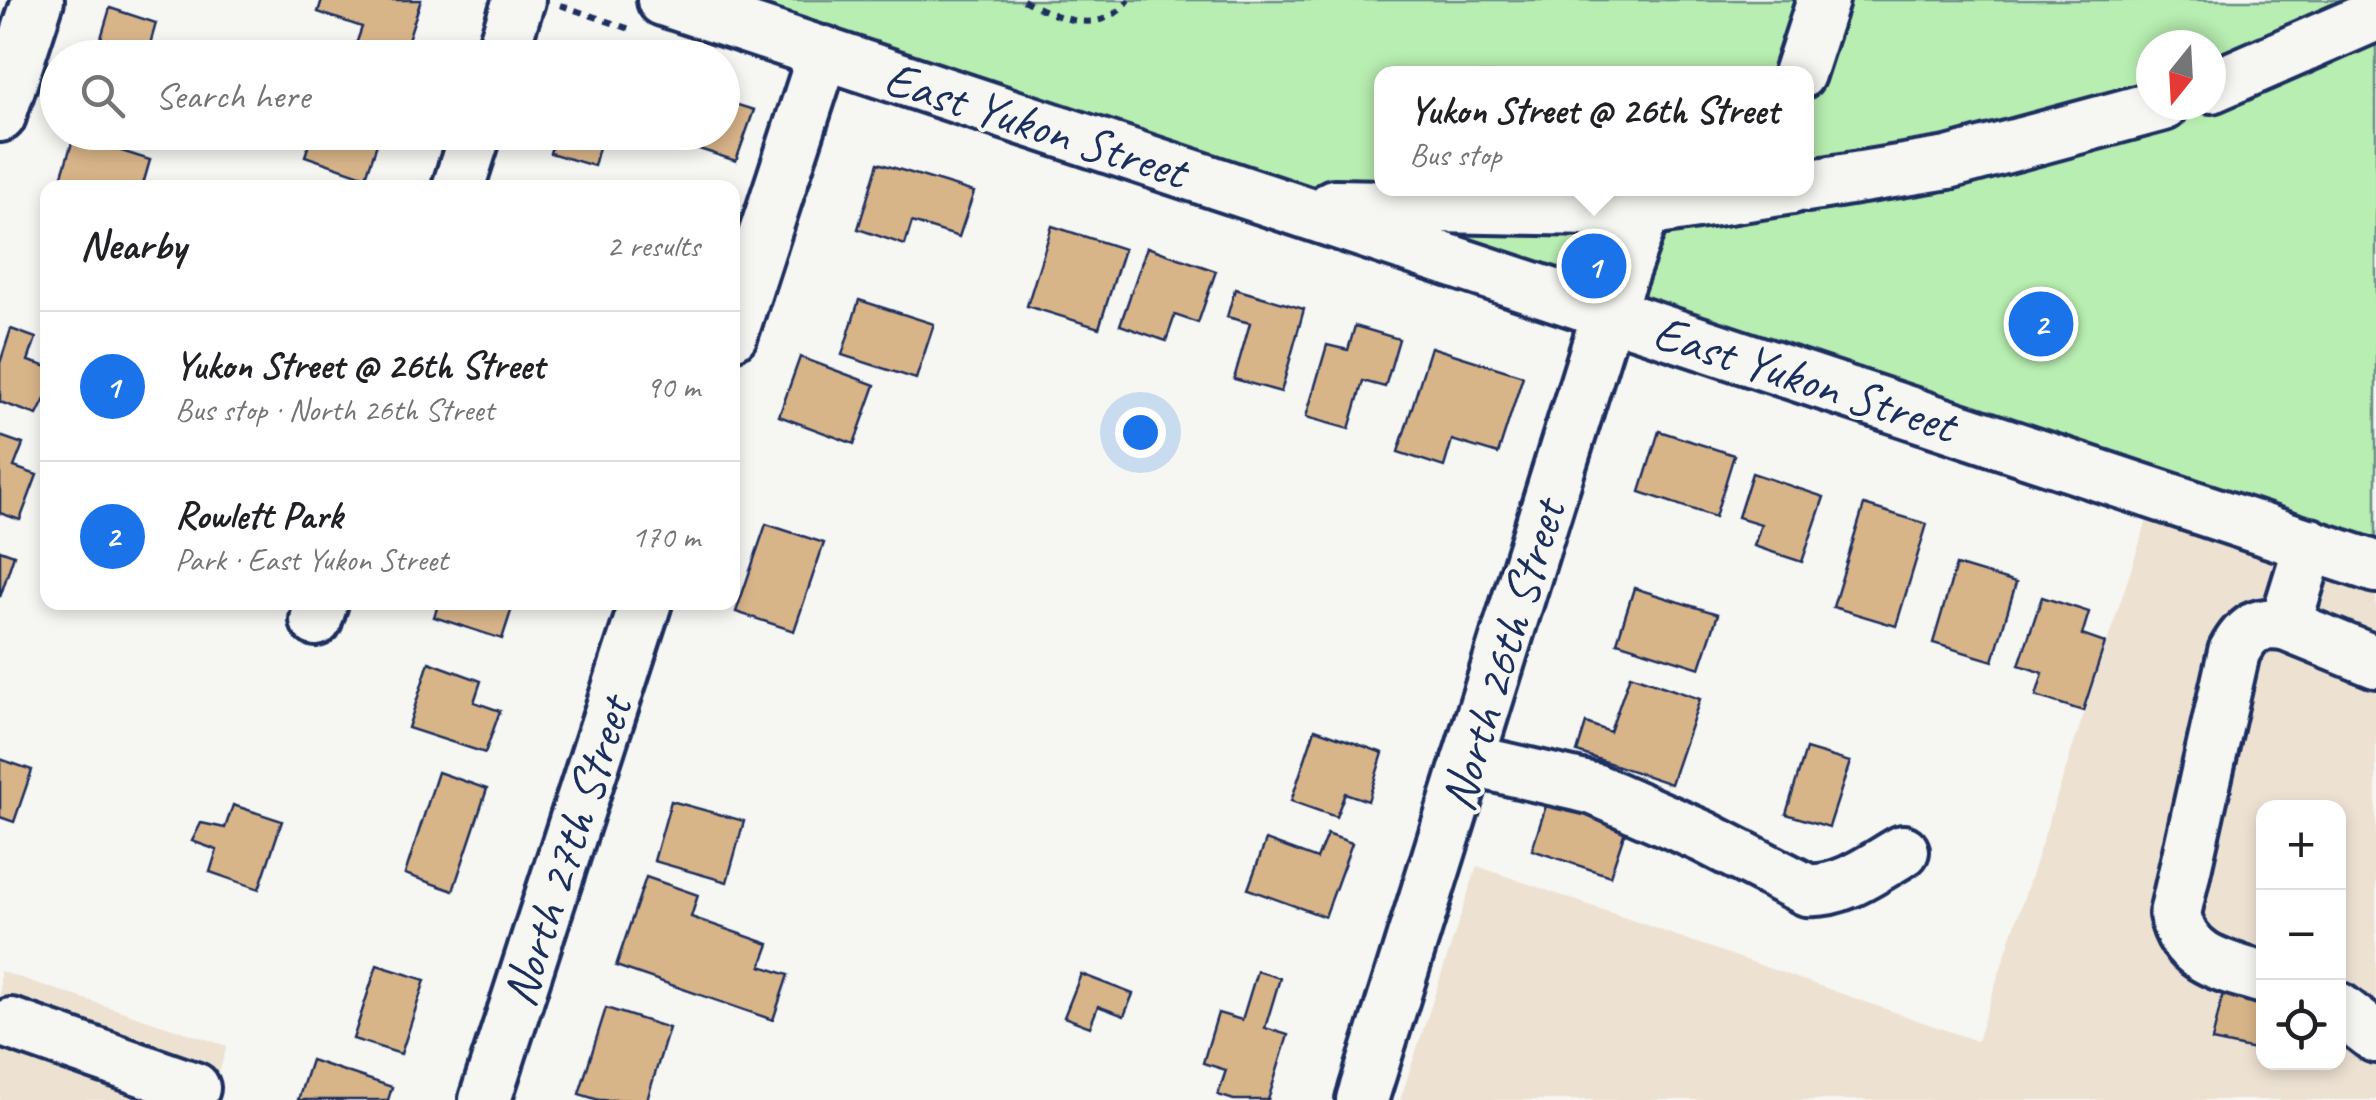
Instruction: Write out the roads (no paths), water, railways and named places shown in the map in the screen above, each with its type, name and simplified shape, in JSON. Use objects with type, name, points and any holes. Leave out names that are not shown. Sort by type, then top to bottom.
[{"type":"street","points":[[0,116],[38,0]]},
{"type":"street","points":[[506,40],[519,0]]},
{"type":"street","name":"East Yukon Street","points":[[664,0],[713,7],[824,52],[2376,566]]},
{"type":"street","points":[[1801,66],[1823,0]]},
{"type":"street","points":[[2226,81],[2376,15]]},
{"type":"street","points":[[740,309],[824,52]]},
{"type":"street","points":[[1814,185],[1948,163],[2136,112]]},
{"type":"street","points":[[461,180],[470,150]]},
{"type":"street","points":[[1282,204],[1645,212],[1743,196]]},
{"type":"street","name":"North 26th Street","points":[[1362,1100],[1608,312],[1645,212]]},
{"type":"street","points":[[2284,624],[2310,544]]},
{"type":"street","name":"North 27th Street","points":[[485,1100],[643,610]]},
{"type":"street","points":[[2256,975],[2189,949],[2179,933],[2175,914],[2234,652],[2245,632],[2262,623],[2284,624],[2376,662]]},
{"type":"street","points":[[1468,760],[1594,789],[1704,837],[1807,890],[1823,891],[1841,885],[1903,851]]},
{"type":"street","points":[[2346,1014],[2376,1037]]},
{"type":"street","points":[[11,1024],[194,1088],[190,1100]]},
{"type":"place","name":"Yukon Street @ 26th Street","points":[[1594,266]]},
{"type":"place","name":"Rowlett Park","points":[[2041,324]]}]
